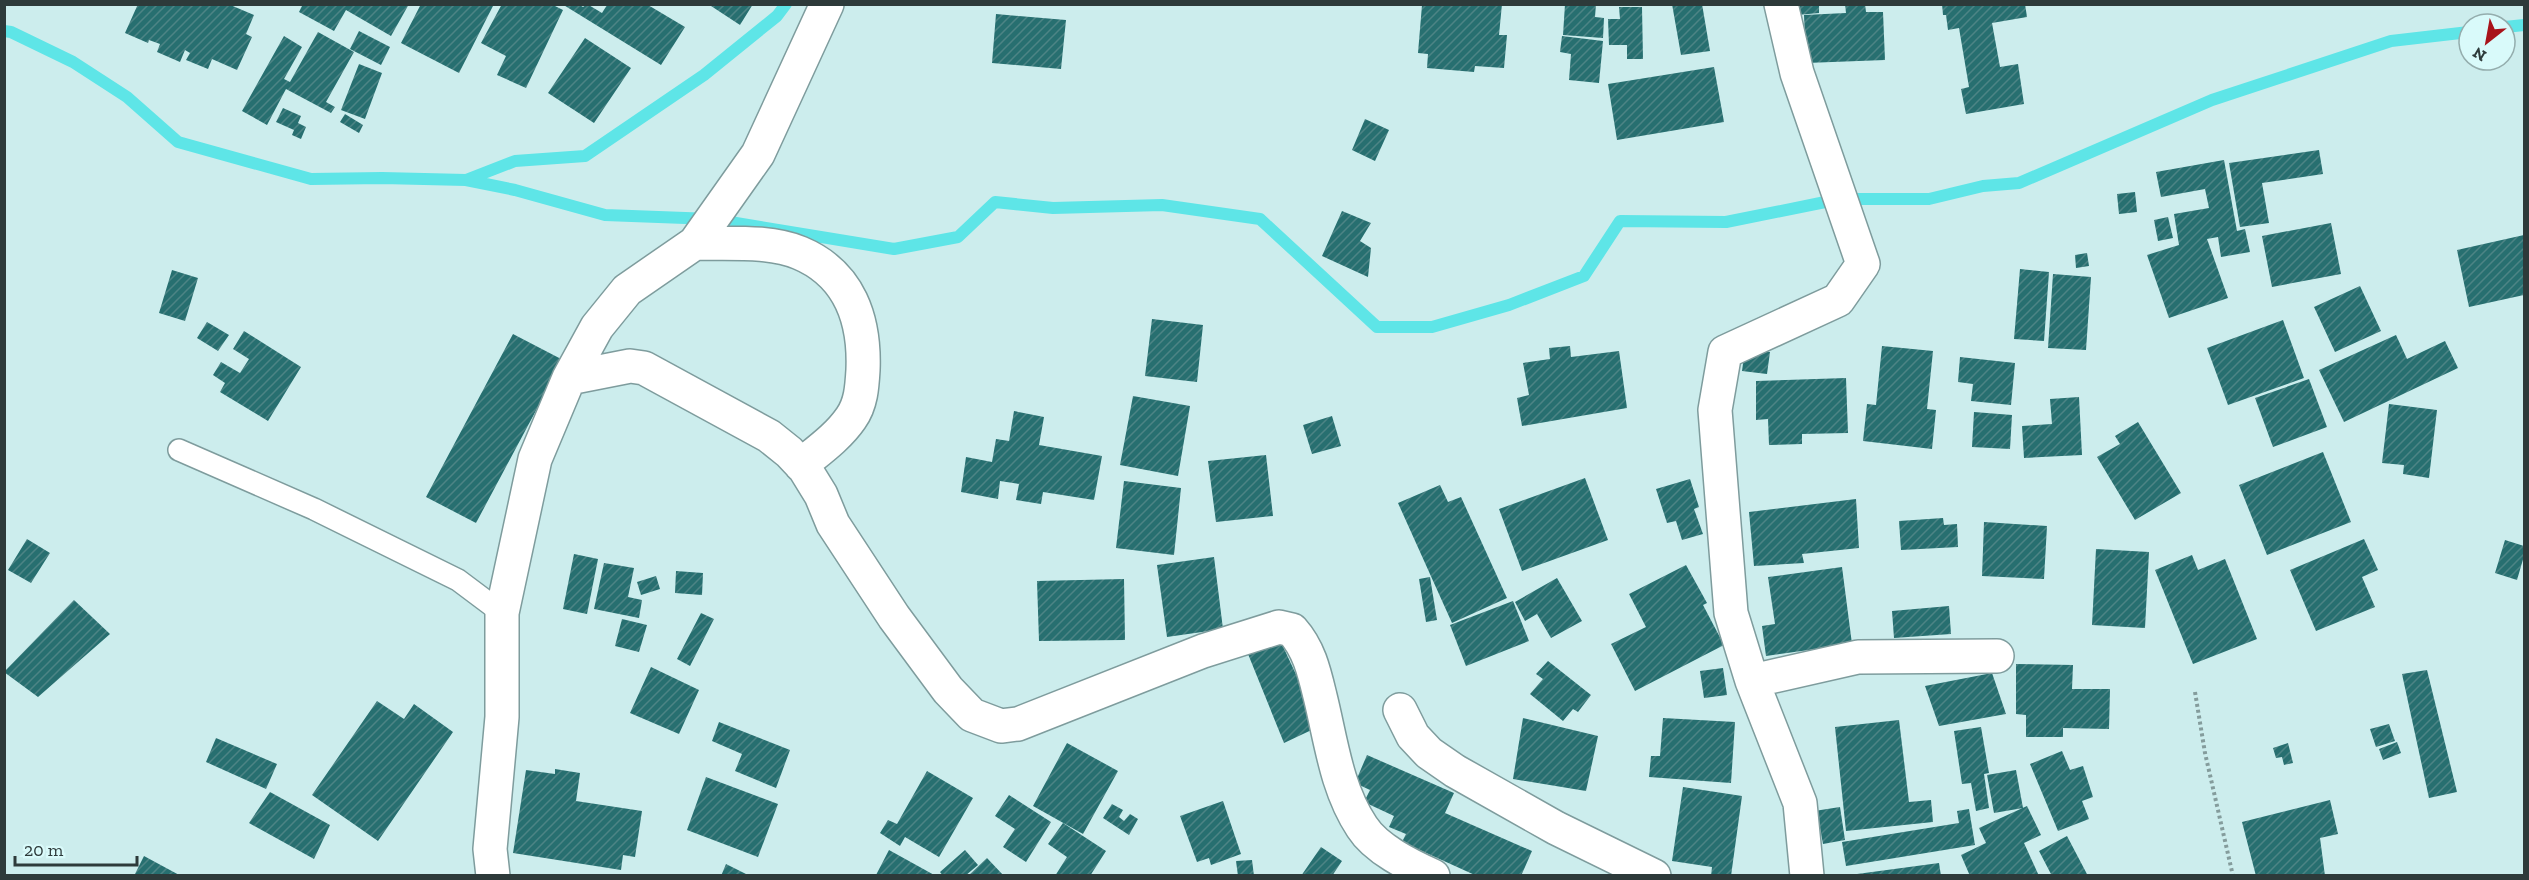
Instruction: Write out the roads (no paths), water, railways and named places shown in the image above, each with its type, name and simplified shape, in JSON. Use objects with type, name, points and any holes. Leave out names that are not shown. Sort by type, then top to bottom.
[{"type":"street","points":[[493,876],[490,849],[502,717],[502,613],[535,459],[569,378],[597,327],[627,290],[695,243],[758,154],[826,4]]},
{"type":"street","points":[[1781,4],[1797,73],[1863,264],[1838,300],[1725,352],[1715,410],[1731,613],[1752,681],[1800,803],[1807,876]]},
{"type":"street","points":[[695,243],[759,244],[799,252],[824,267],[847,291],[861,321],[864,351],[861,399],[851,418],[801,465]]},
{"type":"street","points":[[569,378],[630,366],[644,368],[769,436],[801,465],[821,495],[833,524],[848,549],[894,617],[960,704],[972,715],[1001,726],[1018,724],[1203,651],[1279,627],[1292,630],[1307,649],[1316,676],[1342,789],[1362,828],[1397,857],[1433,876]]},
{"type":"street","points":[[1752,681],[1858,657],[1997,656]]},
{"type":"street","points":[[1400,710],[1413,736],[1429,753],[1455,771],[1556,828],[1654,876]]},
{"type":"lane","points":[[179,450],[314,509],[458,580],[502,613]]},
{"type":"waterway","points":[[466,180],[515,161],[585,156],[704,75],[777,16],[786,4]]},
{"type":"waterway","points":[[2517,26],[2524,25]]},
{"type":"waterway","points":[[4,31],[11,32],[73,62],[127,97],[178,142],[311,179],[466,180],[515,190],[605,215],[712,219],[894,249],[958,237],[995,202],[1053,208],[1162,205],[1260,219],[1377,327],[1432,327],[1509,305],[1584,276],[1620,221],[1726,222],[1840,199],[1929,199],[1983,186],[2019,183],[2212,100],[2391,41],[2457,33]]}]
